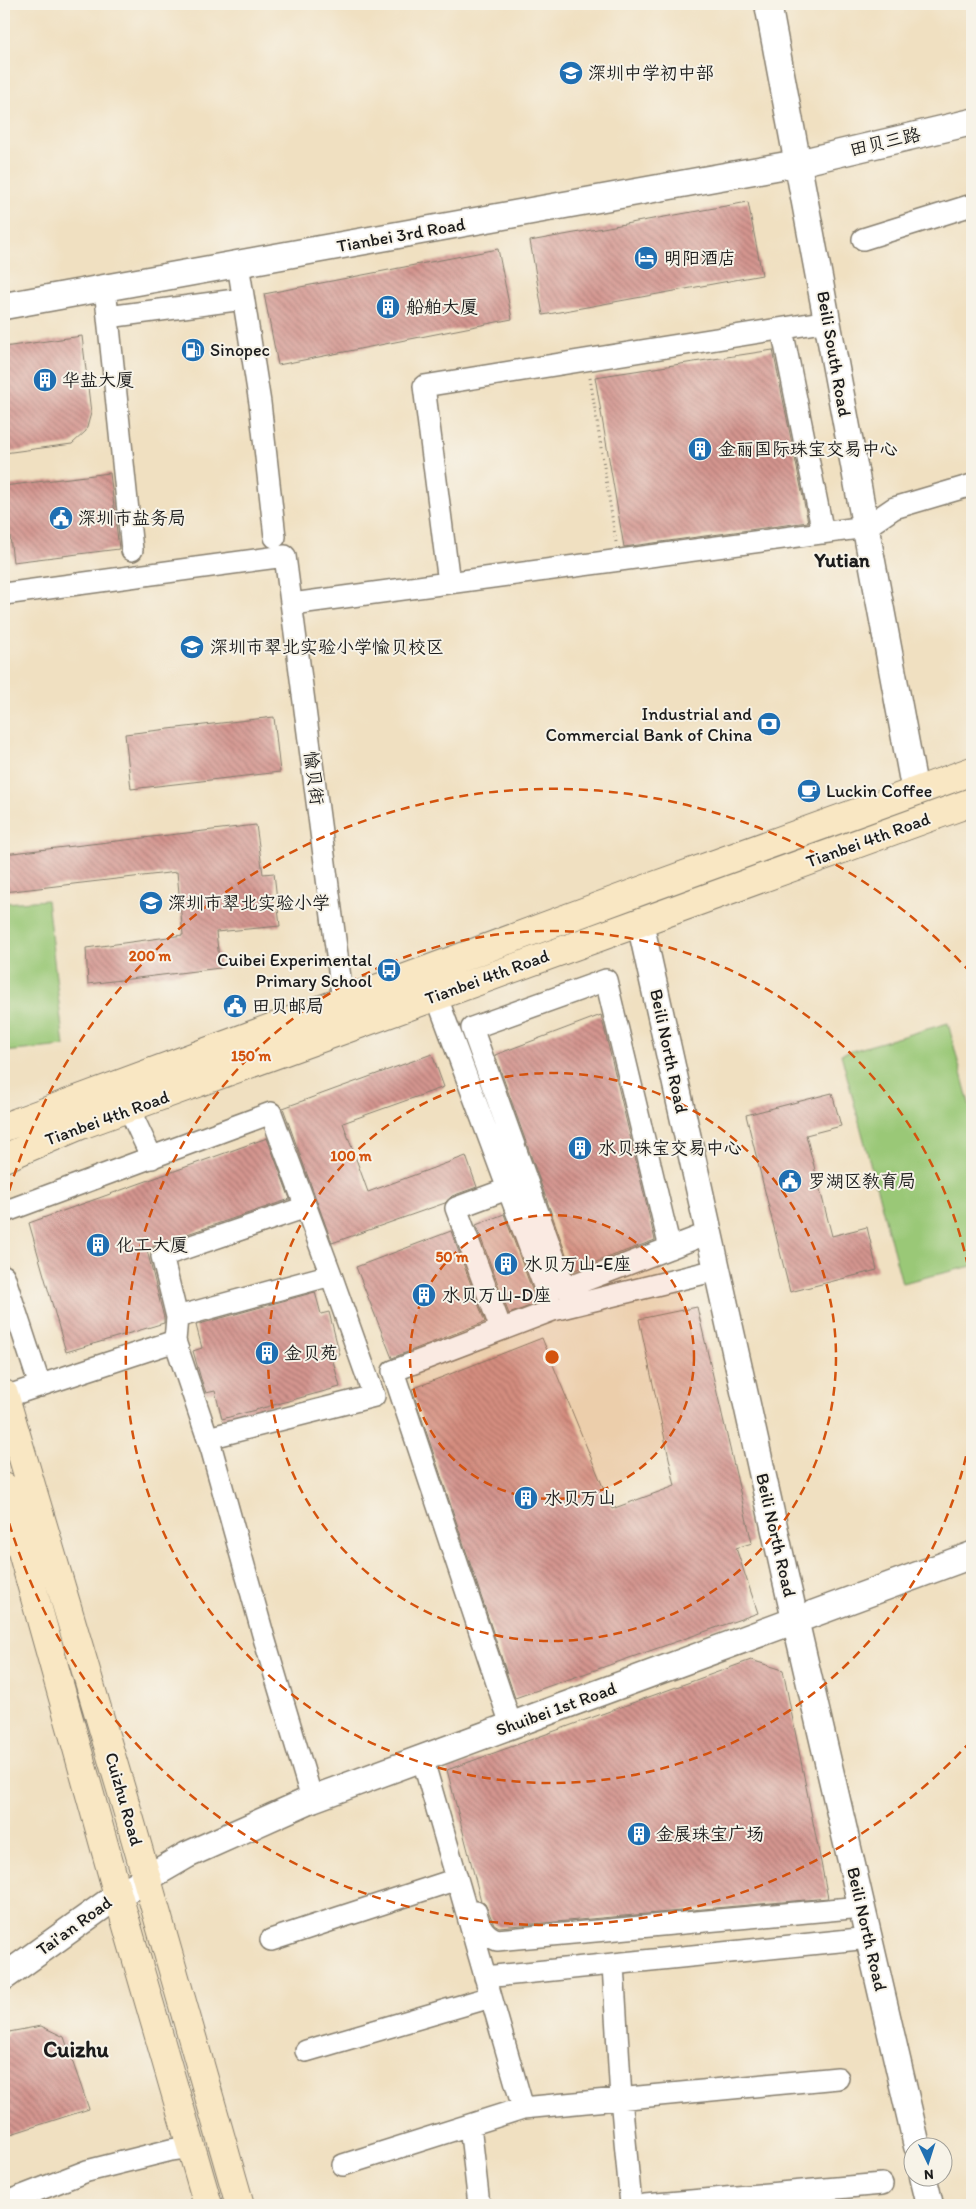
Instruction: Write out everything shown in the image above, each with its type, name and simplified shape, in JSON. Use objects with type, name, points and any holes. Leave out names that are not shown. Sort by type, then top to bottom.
[{"type":"main road","name":"Tianbei 4th Road","points":[[4,1158],[77,1113],[343,1001],[972,771]]},
{"type":"main road","name":"Tianbei 4th Road","points":[[4,1128],[77,1113],[129,1109],[436,995],[972,802]]},
{"type":"main road","name":"Cuizhu Road","points":[[4,1395],[240,2205]]},
{"type":"main road","name":"Cuizhu Road","points":[[4,1487],[118,1895],[208,2205]]},
{"type":"street","name":"Beili South Road","points":[[768,4],[915,792]]},
{"type":"street","name":"田贝三路","points":[[798,163],[972,122]]},
{"type":"street","name":"Tianbei 3rd Road","points":[[4,306],[798,163]]},
{"type":"street","points":[[864,239],[972,205]]},
{"type":"street","points":[[238,264],[260,403],[275,537]]},
{"type":"street","points":[[105,288],[132,550]]},
{"type":"street","points":[[108,317],[243,299]]},
{"type":"street","points":[[450,582],[424,386],[828,321]]},
{"type":"street","points":[[782,328],[823,533]]},
{"type":"street","points":[[292,604],[866,527],[894,508],[972,485]]},
{"type":"street","name":"愉贝街","points":[[4,594],[285,556],[343,1001]]},
{"type":"street","name":"Beili North Road","points":[[640,922],[795,1621],[915,2136]]},
{"type":"street","points":[[670,1248],[606,980],[472,1028],[565,1288],[670,1248],[709,1233]]},
{"type":"street","points":[[436,995],[553,1310]]},
{"type":"street","points":[[129,1109],[152,1158]]},
{"type":"street","points":[[4,1212],[271,1113],[374,1396],[208,1438]]},
{"type":"street","points":[[501,1329],[456,1208],[507,1189]]},
{"type":"street","points":[[306,1207],[162,1256],[177,1317],[175,1341],[208,1438],[312,1799]]},
{"type":"street","points":[[512,1725],[393,1371],[553,1310],[716,1270]]},
{"type":"street","points":[[177,1317],[331,1275]]},
{"type":"street","points":[[4,1276],[40,1386]]},
{"type":"street","points":[[4,1395],[40,1386],[175,1341]]},
{"type":"street","name":"Shuibei 1st Road","points":[[146,1878],[187,1855],[312,1799],[972,1556]]},
{"type":"street","points":[[428,1755],[478,1921],[486,1936],[497,1940],[862,1907]]},
{"type":"street","points":[[428,1755],[457,1880],[523,2108]]},
{"type":"street","name":"Tai'an Road","points":[[4,1977],[118,1895],[146,1878]]},
{"type":"street","points":[[271,1940],[457,1880]]},
{"type":"street","points":[[486,1977],[869,1938]]},
{"type":"street","points":[[613,1965],[621,2098],[631,2205]]},
{"type":"street","points":[[306,2050],[491,1998]]},
{"type":"street","points":[[343,2165],[523,2108],[838,2078]]},
{"type":"street","points":[[470,2125],[479,2205]]},
{"type":"street","points":[[4,2202],[87,2171],[171,2150],[192,2147]]},
{"type":"street","points":[[645,2205],[882,2184]]},
{"type":"street","points":[[925,2186],[930,2205]]},
{"type":"path","points":[[588,360],[619,560]]},
{"type":"green space","points":[[47,900],[64,1046],[4,1052],[4,903]]},
{"type":"green space","points":[[948,1023],[972,1115],[972,1266],[902,1283],[841,1054]]},
{"type":"building","name":"明阳酒店","points":[[748,202],[762,275],[543,315],[530,241]]},
{"type":"building","name":"船舶大厦","points":[[498,249],[512,319],[278,365],[264,294]]},
{"type":"building","name":"华盐大厦","points":[[82,336],[91,413],[86,431],[72,444],[4,453],[4,347]]},
{"type":"building","name":"金丽国际珠宝交易中心","points":[[773,350],[808,522],[624,547],[595,377]]},
{"type":"building","name":"深圳市盐务局","points":[[110,473],[119,549],[13,562],[4,486]]},
{"type":"building","points":[[274,717],[280,772],[131,789],[125,734]]},
{"type":"building","points":[[256,825],[263,874],[274,873],[280,926],[216,932],[220,968],[88,984],[86,948],[183,935],[177,872],[4,892],[4,854]]},
{"type":"building","name":"水贝珠宝交易中心","points":[[601,1015],[655,1240],[572,1271],[495,1055]]},
{"type":"building","points":[[432,1054],[444,1087],[343,1123],[368,1192],[466,1156],[477,1187],[452,1196],[445,1203],[332,1243],[283,1108]]},
{"type":"building","name":"罗湖区教育局","points":[[832,1093],[841,1126],[806,1135],[832,1236],[867,1227],[877,1270],[790,1292],[746,1115]]},
{"type":"building","name":"化工大厦","points":[[267,1138],[290,1199],[158,1244],[147,1250],[164,1323],[66,1352],[29,1223]]},
{"type":"building","name":"水贝万山-E座","points":[[504,1214],[537,1303],[509,1314],[476,1225]]},
{"type":"building","name":"水贝万山-D座","points":[[451,1231],[485,1322],[392,1358],[356,1267]]},
{"type":"building","name":"金贝苑","points":[[315,1292],[321,1314],[329,1312],[340,1355],[332,1357],[340,1387],[222,1419],[215,1391],[206,1393],[193,1351],[202,1348],[196,1325]]},
{"type":"building","name":"水贝万山","points":[[697,1307],[752,1543],[736,1548],[758,1613],[515,1698],[412,1389],[542,1338],[612,1509],[675,1486],[639,1319]]},
{"type":"building","name":"金展珠宝广场","points":[[751,1660],[783,1670],[828,1898],[499,1927],[494,1924],[485,1904],[481,1901],[447,1770]]},
{"type":"building","points":[[41,2026],[64,2037],[89,2109],[8,2135],[4,2119],[4,2038],[9,2032]]},
{"type":"place","name":"深圳中学初中部","points":[[571,73]]},
{"type":"place","name":"明阳酒店","points":[[646,258]]},
{"type":"place","name":"船舶大厦","points":[[388,307]]},
{"type":"place","name":"Sinopec","points":[[193,350]]},
{"type":"place","name":"华盐大厦","points":[[45,380]]},
{"type":"place","name":"金丽国际珠宝交易中心","points":[[700,449]]},
{"type":"place","name":"深圳市盐务局","points":[[61,518]]},
{"type":"place","name":"深圳市翠北实验小学愉贝校区","points":[[192,647]]},
{"type":"place","name":"Industrial and Commercial Bank of China","points":[[769,724]]},
{"type":"place","name":"Luckin Coffee","points":[[809,791]]},
{"type":"place","name":"深圳市翠北实验小学","points":[[151,903]]},
{"type":"place","name":"Cuibei Experimental Primary School","points":[[389,970]]},
{"type":"place","name":"田贝邮局","points":[[235,1006]]},
{"type":"place","name":"水贝珠宝交易中心","points":[[580,1148]]},
{"type":"place","name":"罗湖区教育局","points":[[790,1181]]},
{"type":"place","name":"化工大厦","points":[[98,1245]]},
{"type":"place","name":"水贝万山-E座","points":[[506,1264]]},
{"type":"place","name":"水贝万山-D座","points":[[424,1295]]},
{"type":"place","name":"金贝苑","points":[[267,1353]]},
{"type":"place","name":"水贝万山","points":[[526,1498]]},
{"type":"place","name":"金展珠宝广场","points":[[639,1834]]},
{"type":"district","name":"Yutian","points":[[842,560]]},
{"type":"district","name":"Cuizhu","points":[[76,2049]]}]
